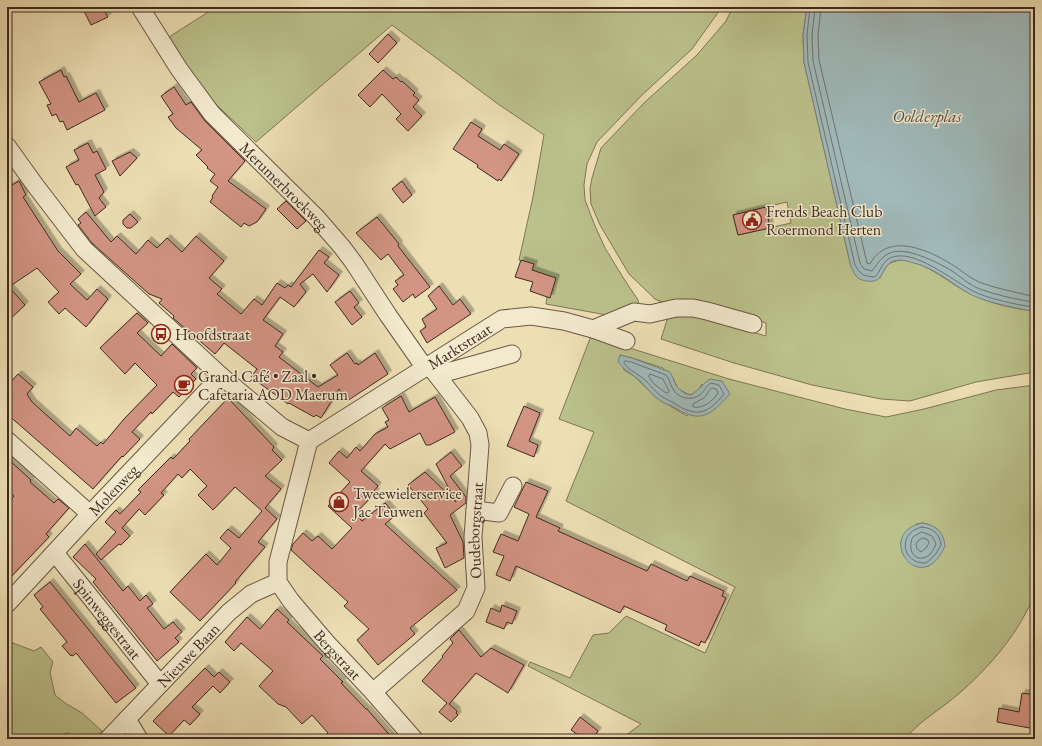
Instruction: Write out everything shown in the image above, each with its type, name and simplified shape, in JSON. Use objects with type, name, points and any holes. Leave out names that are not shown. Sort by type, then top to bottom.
[{"type":"street","name":"Merumerbroekweg","points":[[140,7],[179,69],[212,114],[316,217],[342,247],[430,369]]},
{"type":"street","points":[[7,146],[84,249],[221,376],[282,426],[309,441],[278,562],[278,582]]},
{"type":"street","points":[[593,330],[634,312],[650,314],[676,308],[693,308],[753,324]]},
{"type":"street","name":"Marktstraat","points":[[309,441],[430,369],[502,319],[531,316],[564,321],[626,341]]},
{"type":"street","points":[[430,369],[512,354]]},
{"type":"street","name":"Oudeborgstraat","points":[[374,692],[466,611],[476,588],[473,537],[480,445],[478,434],[470,418],[430,369]]},
{"type":"street","name":"Molenweg","points":[[7,604],[221,376]]},
{"type":"street","points":[[7,440],[90,514]]},
{"type":"street","points":[[475,510],[499,513],[513,486]]},
{"type":"street","name":"Spinweggestraat","points":[[55,553],[160,684]]},
{"type":"street","name":"Bergstraat","points":[[278,582],[326,642],[374,692],[414,739]]},
{"type":"street","name":"Nieuwe Baan","points":[[108,739],[228,612],[251,594],[278,582]]},
{"type":"street","points":[[127,719],[139,739]]},
{"type":"green space","points":[[216,7],[722,7],[692,49],[641,96],[597,142],[587,164],[584,185],[585,200],[605,248],[638,300],[639,305],[607,315],[546,304],[548,288],[519,260],[533,197],[544,135],[498,104],[392,25],[256,142],[205,94],[166,39]]},
{"type":"green space","points":[[733,7],[807,7],[803,35],[804,62],[851,267],[858,277],[880,278],[888,264],[902,260],[913,262],[934,272],[965,291],[987,301],[1004,306],[1035,311],[1035,372],[976,382],[910,401],[881,399],[812,385],[734,363],[661,339],[668,317],[694,313],[710,320],[766,336],[766,323],[715,307],[699,300],[662,302],[655,299],[629,274],[600,225],[591,204],[590,189],[601,148],[645,102],[697,55],[726,21]],"holes":[[[787,202],[791,223],[738,235],[733,215]]]},
{"type":"green space","points":[[591,336],[729,379],[845,409],[886,417],[924,409],[996,390],[1035,385],[1035,593],[1014,633],[985,669],[949,702],[918,725],[905,739],[621,739],[641,724],[528,666],[530,662],[570,678],[593,635],[609,633],[626,616],[705,653],[735,587],[566,501],[594,432],[559,419]],"holes":[[[620,355],[663,368],[673,378],[678,389],[690,395],[699,391],[687,416],[657,398],[634,376],[624,370]],[[916,524],[928,524],[929,566],[918,566],[913,564],[903,553],[901,542]]]},
{"type":"green space","points":[[10,616],[10,642],[34,651],[41,647],[53,662],[50,672],[55,695],[82,713],[102,731],[94,739],[72,739],[71,735],[68,733],[64,734],[61,739],[7,739],[7,619]]},
{"type":"water","name":"Oolderplas","points":[[807,7],[1035,7],[1035,311],[1002,305],[976,297],[922,265],[900,260],[891,262],[876,280],[863,280],[856,276],[851,267],[804,62],[803,35]]},
{"type":"water","points":[[620,355],[670,372],[679,389],[690,395],[696,392],[710,379],[722,381],[730,394],[710,413],[697,416],[690,415],[664,403],[655,397],[640,381],[618,362]]},
{"type":"water","points":[[922,523],[935,527],[941,533],[945,546],[935,561],[924,567],[914,566],[906,559],[901,550],[902,539],[908,529]]},
{"type":"building","points":[[82,7],[102,7],[108,17],[91,25]]},
{"type":"building","points":[[388,34],[397,43],[378,63],[369,54]]},
{"type":"building","points":[[61,70],[64,77],[66,76],[79,102],[96,93],[105,110],[67,130],[63,121],[60,122],[56,114],[52,116],[47,105],[51,104],[39,82]]},
{"type":"building","points":[[383,70],[393,79],[396,77],[401,82],[402,81],[415,93],[413,95],[419,100],[413,107],[422,116],[408,131],[396,119],[401,114],[382,94],[370,107],[358,95]]},
{"type":"building","points":[[174,87],[186,105],[191,102],[205,121],[245,161],[228,181],[266,209],[257,222],[249,226],[244,223],[241,227],[210,202],[218,187],[210,181],[215,174],[207,168],[208,167],[196,155],[202,150],[176,128],[168,117],[173,114],[161,96]]},
{"type":"building","points":[[471,122],[482,129],[478,136],[500,150],[504,144],[519,154],[501,181],[499,179],[498,181],[477,167],[478,165],[453,149]]},
{"type":"building","points":[[88,143],[93,153],[97,151],[106,169],[95,175],[104,192],[99,198],[106,207],[95,216],[78,184],[76,185],[66,167],[79,160],[74,150]]},
{"type":"building","points":[[130,152],[137,158],[120,176],[112,161]]},
{"type":"building","points":[[19,181],[26,195],[23,197],[58,251],[81,274],[70,284],[87,300],[97,289],[108,299],[86,327],[65,308],[59,314],[48,302],[59,292],[37,268],[9,287],[25,305],[7,322],[7,188]]},
{"type":"building","points":[[402,181],[412,195],[403,203],[392,189]]},
{"type":"building","points":[[286,201],[306,221],[297,229],[277,209]]},
{"type":"building","points":[[766,207],[770,228],[738,235],[733,215]]},
{"type":"building","points":[[86,212],[111,242],[117,236],[136,254],[148,240],[157,248],[167,238],[182,252],[196,236],[224,261],[209,278],[222,289],[217,294],[241,314],[254,299],[262,305],[277,283],[285,288],[288,285],[291,287],[319,250],[329,257],[324,263],[339,275],[327,292],[313,274],[300,284],[306,292],[294,307],[280,297],[263,320],[283,334],[275,346],[283,352],[279,357],[318,387],[338,375],[330,365],[347,353],[355,364],[357,363],[358,365],[375,353],[388,374],[347,401],[339,389],[321,418],[316,415],[314,417],[289,403],[288,404],[251,377],[257,369],[224,343],[215,354],[173,318],[174,316],[159,303],[162,299],[149,294],[92,243],[78,225],[81,223],[78,219]]},
{"type":"building","points":[[130,214],[138,222],[131,228],[127,228],[123,224],[123,220]]},
{"type":"building","points":[[377,217],[399,244],[398,246],[430,287],[415,298],[413,294],[403,302],[393,289],[398,285],[395,281],[404,275],[388,254],[381,260],[356,233]]},
{"type":"building","points":[[521,260],[534,264],[532,270],[556,278],[550,298],[530,291],[533,282],[515,277]]},
{"type":"building","points":[[439,286],[453,305],[460,299],[471,314],[427,343],[420,331],[426,327],[422,319],[437,309],[428,296]]},
{"type":"building","points":[[350,291],[359,303],[354,307],[362,317],[352,325],[335,302]]},
{"type":"building","points":[[137,313],[148,323],[137,333],[161,356],[172,344],[197,368],[191,374],[196,379],[179,397],[173,392],[132,432],[140,439],[123,457],[122,456],[93,489],[7,414],[7,386],[18,374],[33,387],[27,394],[32,402],[70,436],[76,428],[97,446],[101,442],[103,444],[124,419],[157,385],[135,363],[125,374],[100,348]]},
{"type":"building","points":[[401,396],[409,412],[435,397],[455,432],[430,445],[426,445],[420,433],[390,449],[385,444],[361,471],[378,486],[374,491],[376,492],[355,514],[362,521],[385,503],[396,515],[385,524],[457,590],[410,628],[415,634],[378,665],[357,640],[369,629],[344,606],[348,602],[291,550],[293,544],[303,533],[312,541],[318,536],[332,549],[352,528],[328,506],[350,482],[329,463],[339,451],[347,458],[356,447],[360,451],[375,434],[388,427],[385,422],[389,420],[382,408]]},
{"type":"building","points":[[228,398],[274,447],[272,450],[282,460],[265,476],[281,489],[265,508],[277,519],[258,542],[265,547],[235,582],[236,583],[200,621],[170,592],[206,554],[217,565],[231,548],[220,538],[228,529],[239,538],[262,511],[235,487],[213,510],[198,495],[207,486],[190,469],[182,478],[178,474],[161,493],[164,495],[145,515],[139,509],[122,528],[130,536],[121,545],[119,544],[101,560],[96,554],[116,532],[105,522],[116,510],[120,514],[141,492],[138,490],[171,457],[173,459],[190,441],[189,439]]},
{"type":"building","points":[[524,406],[540,413],[529,441],[538,445],[534,457],[507,446]]},
{"type":"building","points":[[451,452],[462,466],[450,476],[466,497],[466,503],[450,515],[463,542],[464,558],[445,568],[436,548],[447,543],[424,513],[428,509],[408,485],[425,472],[456,502],[436,464]]},
{"type":"building","points":[[7,458],[31,480],[30,482],[54,503],[58,499],[69,508],[46,534],[49,537],[7,581],[7,504],[14,496],[7,490]]},
{"type":"building","points":[[526,482],[548,491],[536,517],[560,528],[558,531],[647,571],[651,564],[687,581],[690,576],[724,591],[722,596],[726,598],[705,643],[701,641],[699,646],[665,630],[667,625],[624,606],[620,613],[516,566],[510,581],[496,575],[504,556],[493,552],[501,534],[518,541],[529,514],[514,507]]},
{"type":"building","points":[[85,544],[123,591],[128,586],[140,601],[146,595],[153,604],[147,608],[164,629],[173,622],[182,632],[175,638],[179,642],[157,661],[93,582],[96,579],[73,557]]},
{"type":"building","points":[[50,582],[136,688],[116,703],[76,653],[71,656],[62,646],[67,642],[40,609],[43,607],[34,595]]},
{"type":"building","points":[[502,605],[517,611],[512,624],[507,622],[504,629],[486,622],[491,608],[500,612]]},
{"type":"building","points":[[277,609],[289,620],[287,622],[323,656],[320,659],[343,682],[341,683],[367,709],[393,739],[322,739],[328,733],[312,715],[302,724],[286,707],[278,704],[259,686],[273,671],[241,643],[234,651],[225,642],[247,617],[260,629]]},
{"type":"building","points":[[459,630],[481,657],[491,648],[524,665],[508,693],[476,673],[449,704],[457,711],[456,713],[458,715],[451,722],[439,712],[447,703],[422,681],[443,657],[442,656],[453,643],[450,639]]},
{"type":"building","points":[[205,668],[214,677],[219,672],[230,682],[220,693],[213,686],[192,707],[200,714],[190,725],[184,720],[169,736],[153,721]]},
{"type":"building","points":[[1022,693],[1035,695],[1033,714],[1035,715],[1035,729],[997,722],[999,708],[1019,712]]},
{"type":"building","points":[[580,717],[598,731],[592,739],[584,739],[571,730]]},
{"type":"place","name":"Frends Beach Club Roermond Herten","points":[[752,220]]},
{"type":"place","name":"Hoofdstraat","points":[[161,334]]},
{"type":"place","name":"Grand Café • Zaal • Cafetaria AOD Maerum","points":[[184,385]]},
{"type":"place","name":"Tweewielerservice Jac Teuwen","points":[[339,502]]}]
